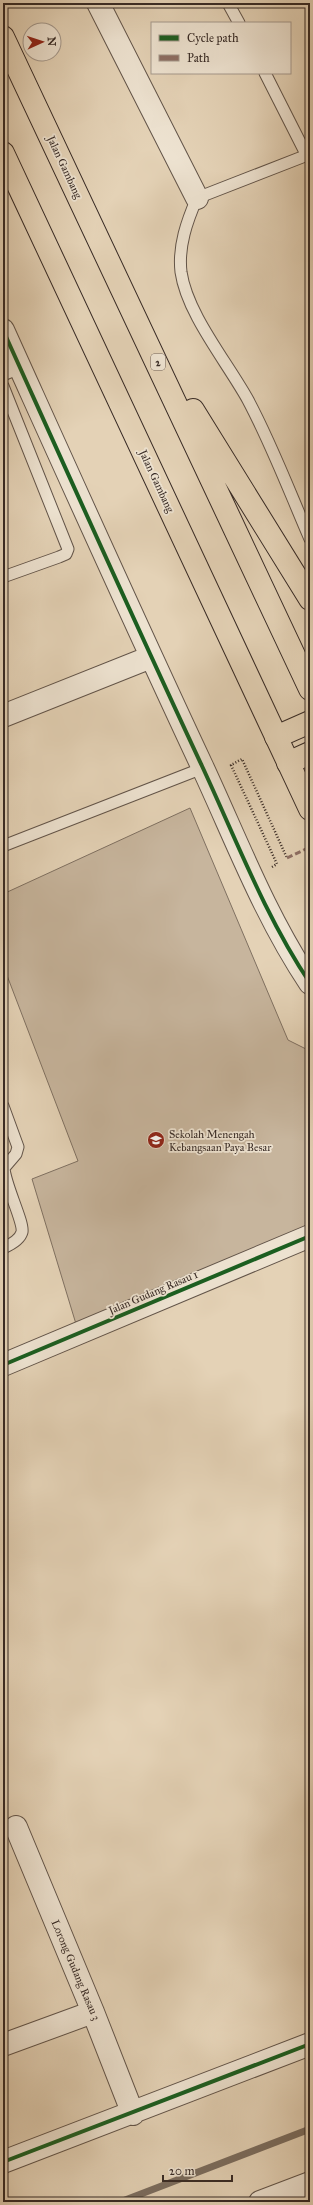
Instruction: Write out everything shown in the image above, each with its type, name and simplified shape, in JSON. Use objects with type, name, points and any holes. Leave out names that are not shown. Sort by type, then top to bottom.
[{"type":"main road","name":"Jalan Gambang","points":[[3,37],[140,324],[310,689]]},
{"type":"main road","name":"Jalan Gambang","points":[[3,153],[310,809]]},
{"type":"main road","points":[[140,324],[310,600]]},
{"type":"main road","points":[[276,737],[310,722]]},
{"type":"main road","points":[[288,763],[310,753]]},
{"type":"street","points":[[98,3],[197,198]]},
{"type":"street","points":[[5,341],[12,372],[151,657],[289,952],[310,983]]},
{"type":"street","points":[[3,716],[151,657]]},
{"type":"street","name":"Jalan Gudang Rasau 1","points":[[3,1365],[310,1236]]},
{"type":"street","name":"Lorong Gudang Rasau 3","points":[[16,1827],[93,2012],[133,2114]]},
{"type":"street","points":[[3,2045],[93,2012]]},
{"type":"street","points":[[3,2162],[133,2114],[310,2044]]},
{"type":"street","points":[[260,2202],[310,2183]]},
{"type":"lane","points":[[228,3],[238,22]]},
{"type":"lane","points":[[265,74],[309,155],[197,198],[185,230],[181,270],[185,290],[194,312],[248,400],[273,452],[310,539]]},
{"type":"lane","points":[[3,386],[68,549],[66,554],[3,577]]},
{"type":"lane","points":[[3,846],[202,768]]},
{"type":"lane","points":[[3,1106],[18,1142],[16,1154],[6,1163],[4,1168],[8,1190],[21,1224],[22,1231],[19,1238],[3,1248]]},
{"type":"path","points":[[277,864],[231,765],[242,760],[288,858]]},
{"type":"shaded area","name":"Sekolah Menengah Kebangsaan Paya Besar","points":[[190,808],[288,1040],[310,1051],[310,1229],[76,1324],[32,1179],[78,1161],[3,965],[3,894]]},
{"type":"waterway","points":[[120,2202],[310,2129]]},
{"type":"marked path","points":[[287,858],[310,847]]},
{"type":"cycle path","points":[[3,330],[252,877],[279,931],[310,983]]},
{"type":"cycle path","points":[[3,1365],[310,1236]]},
{"type":"cycle path","points":[[3,2162],[310,2044]]},
{"type":"place","name":"Sekolah Menengah Kebangsaan Paya Besar","points":[[156,1140]]}]
